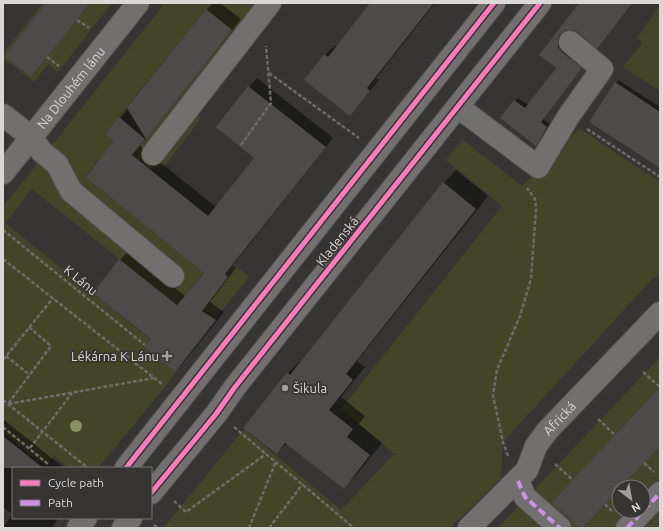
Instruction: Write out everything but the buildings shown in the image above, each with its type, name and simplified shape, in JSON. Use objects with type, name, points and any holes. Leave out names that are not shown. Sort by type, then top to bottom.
[{"type":"street","name":"Na Dlouhém lánu","points":[[3,173],[138,3]]},
{"type":"street","name":"Kladenská","points":[[127,467],[494,3]]},
{"type":"street","name":"Kladenská","points":[[152,492],[216,414],[235,387],[540,3]]},
{"type":"street","points":[[153,154],[261,6]]},
{"type":"street","points":[[458,107],[538,167],[568,117],[602,70],[570,42]]},
{"type":"street","points":[[3,115],[31,137],[42,152],[56,164],[72,191],[173,276]]},
{"type":"street","name":"Africká","points":[[468,528],[518,481],[527,470],[536,446],[544,435],[660,313]]},
{"type":"street","points":[[207,365],[235,387]]},
{"type":"street","points":[[518,481],[525,497],[560,528]]},
{"type":"street","points":[[627,528],[660,493]]},
{"type":"street","points":[[78,528],[85,519]]},
{"type":"street","points":[[123,528],[130,519]]},
{"type":"path","points":[[241,145],[271,103],[261,6]]},
{"type":"path","points":[[77,20],[86,26]]},
{"type":"path","points":[[47,57],[64,70]]},
{"type":"path","points":[[269,73],[361,139]]},
{"type":"path","points":[[568,117],[660,177]]},
{"type":"path","points":[[518,481],[503,442],[493,395],[497,370],[520,316],[531,279],[536,208],[535,199],[526,186]]},
{"type":"path","points":[[3,259],[165,387]]},
{"type":"path","points":[[3,360],[53,298]]},
{"type":"path","points":[[8,404],[51,346],[29,327]]},
{"type":"path","points":[[6,356],[30,375]]},
{"type":"path","points":[[643,372],[660,387]]},
{"type":"path","points":[[8,404],[154,378]]},
{"type":"path","points":[[30,448],[72,393]]},
{"type":"path","points":[[3,400],[87,467]]},
{"type":"path","points":[[598,418],[615,435]]},
{"type":"path","points":[[233,426],[354,528]]},
{"type":"path","points":[[3,427],[48,464]]},
{"type":"path","points":[[173,501],[186,512],[266,454]]},
{"type":"path","points":[[249,528],[276,461]]},
{"type":"path","points":[[555,464],[572,480]]},
{"type":"path","points":[[269,528],[303,484]]},
{"type":"path","points":[[154,525],[158,528]]},
{"type":"green space","points":[[43,3],[46,3],[4,56],[31,77],[90,3],[112,3],[58,72],[48,64],[34,82],[3,58],[3,53]]},
{"type":"green space","points":[[165,3],[260,3],[190,110],[201,118],[164,167],[144,171],[133,185],[100,158],[85,177],[87,176],[110,195],[110,197],[111,196],[220,252],[249,277],[215,319],[186,295],[177,305],[32,189],[5,223],[150,339],[144,347],[175,372],[173,377],[99,467],[68,467],[54,456],[46,466],[3,433],[3,207]],"holes":[[[206,9],[232,30],[132,155],[105,134]],[[211,263],[228,277],[207,303],[190,289]]]},
{"type":"green space","points":[[660,5],[660,91],[623,67],[642,44],[637,38]]},
{"type":"green space","points":[[580,129],[660,182],[660,276],[654,277],[503,442],[501,478],[450,528],[168,528],[165,526],[244,429],[341,510],[394,454],[341,409],[502,206],[446,160],[462,139],[522,186],[535,174],[550,171],[572,135]]},
{"type":"green space","points":[[660,357],[660,387],[552,502],[579,528],[567,528],[537,494],[536,488]]},
{"type":"green space","points":[[660,446],[660,528],[583,528],[611,498],[611,519],[651,519],[651,479],[629,479]]},
{"type":"green space","points":[[517,508],[528,511],[549,528],[497,528]]},
{"type":"marked path","points":[[518,481],[525,497],[560,528]]},
{"type":"marked path","points":[[627,528],[660,493]]},
{"type":"cycle path","points":[[127,467],[494,3]]},
{"type":"cycle path","points":[[152,492],[216,414],[235,387],[540,3]]},
{"type":"place","name":"Lékárna K Lánu","points":[[167,356]]},
{"type":"place","name":"Šikula","points":[[285,388]]}]
